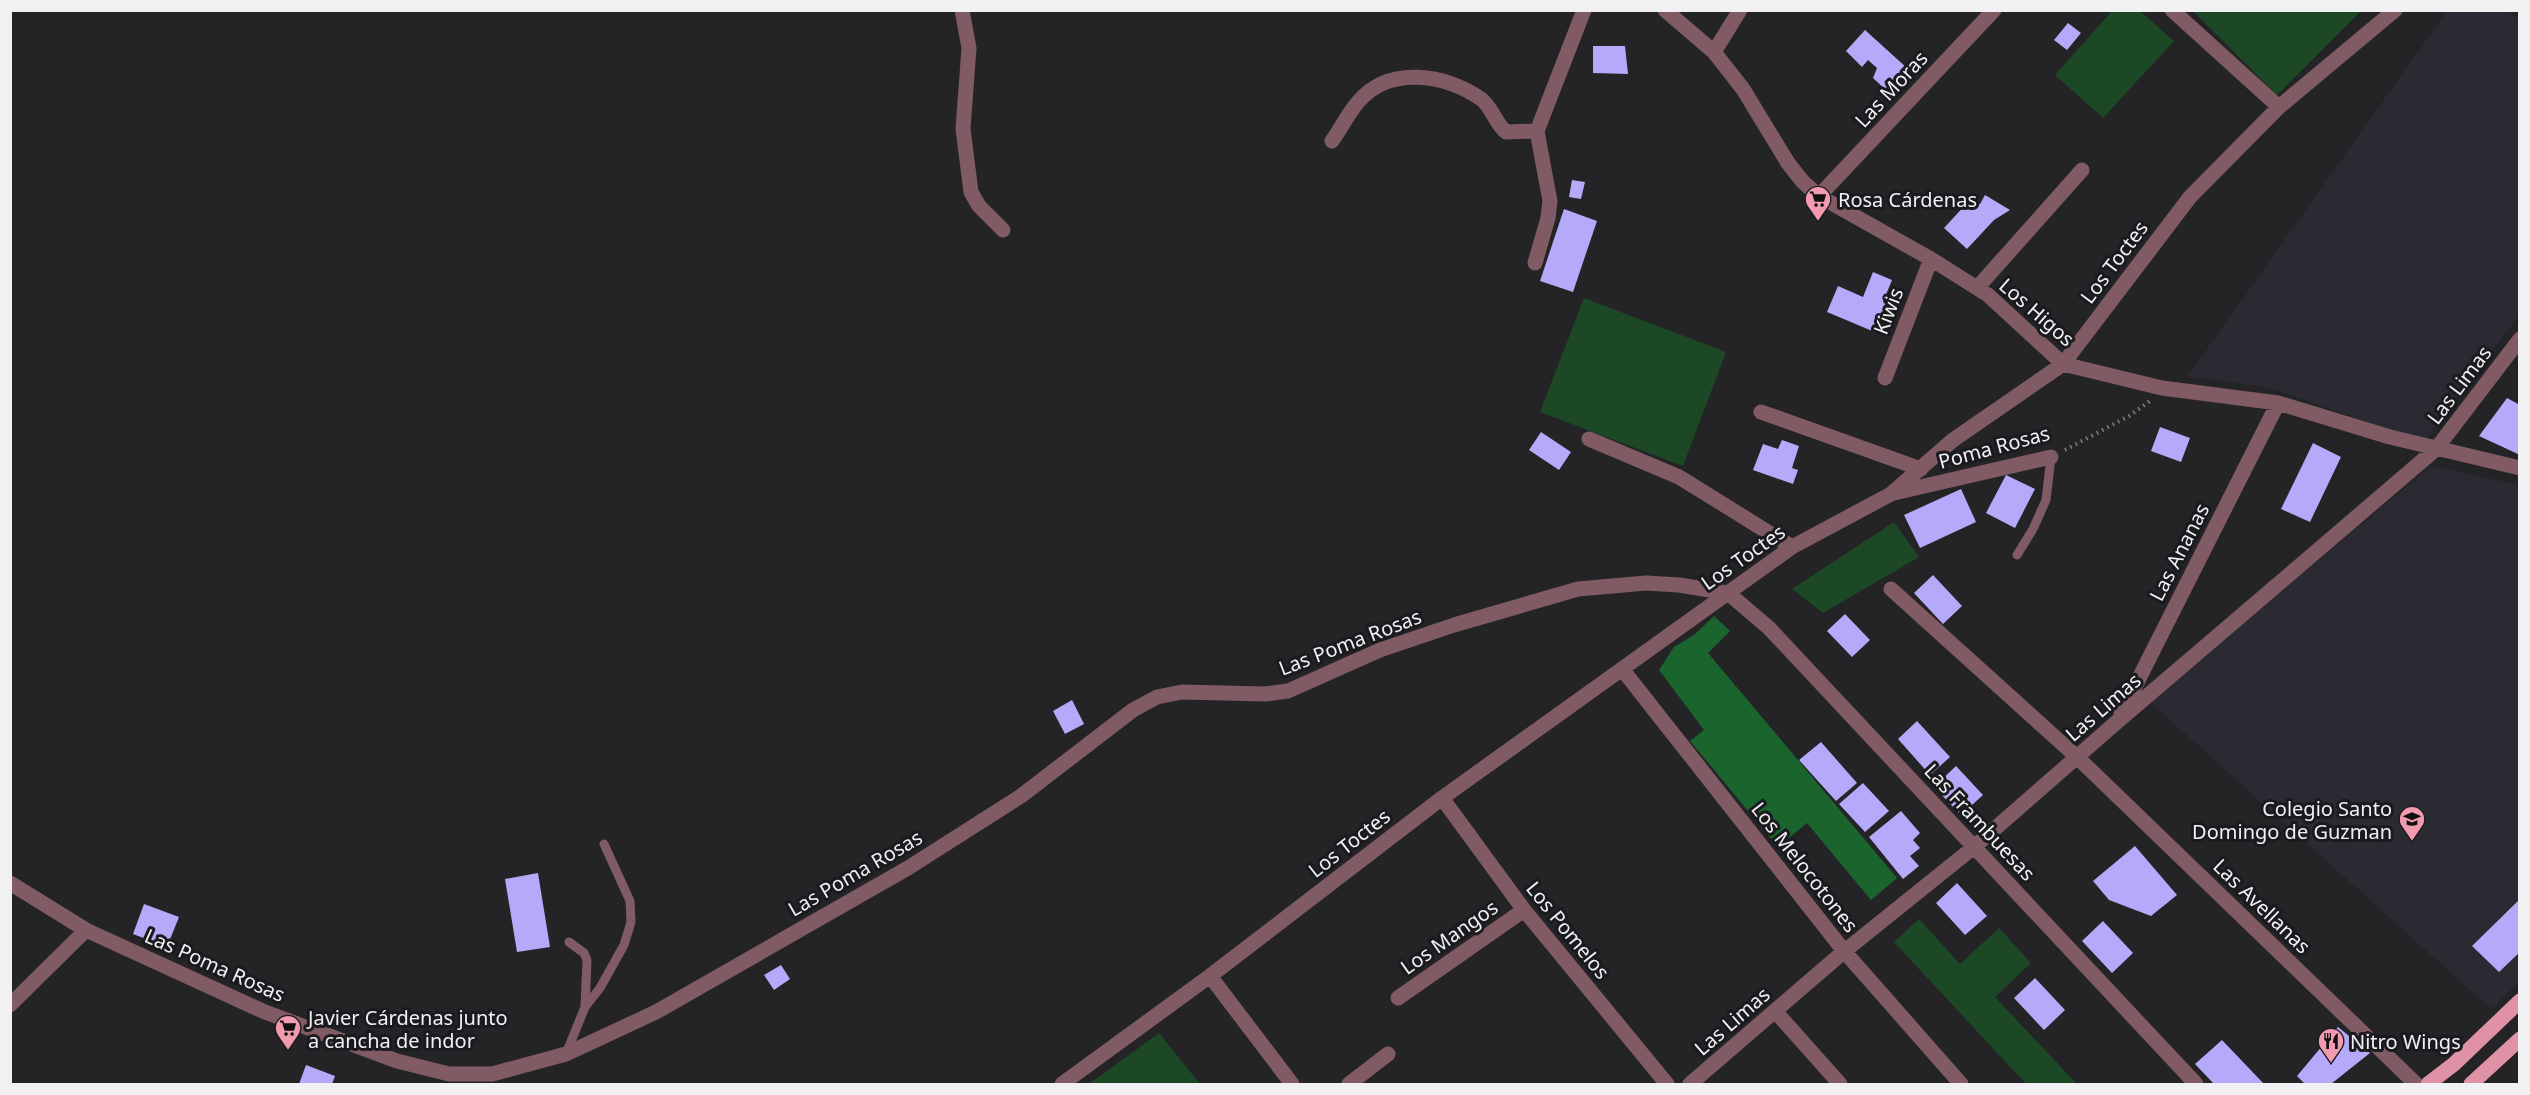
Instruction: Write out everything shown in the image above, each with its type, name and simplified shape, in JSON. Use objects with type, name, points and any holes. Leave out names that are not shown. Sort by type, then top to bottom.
[{"type":"main road","points":[[2428,1084],[2454,1064],[2520,1001]]},
{"type":"main road","points":[[2470,1084],[2520,1039]]},
{"type":"street","points":[[962,10],[969,48],[963,129],[971,192],[979,206],[1003,230]]},
{"type":"street","points":[[1535,263],[1548,218],[1550,201],[1537,131],[1584,10]]},
{"type":"street","name":"Los Higos","points":[[1665,10],[1714,51],[1743,89],[1788,163],[1803,182],[1819,196],[1931,259],[1988,295],[2062,364],[2162,388],[2278,404],[2436,449],[2520,468]]},
{"type":"street","points":[[1714,51],[1740,10]]},
{"type":"street","name":"Las Moras","points":[[1819,196],[1994,10]]},
{"type":"street","points":[[2172,10],[2279,107]]},
{"type":"street","name":"Los Toctes","points":[[1062,1084],[1210,976],[1442,798],[1792,546],[1891,494],[1953,440],[2062,364],[2190,197],[2279,107],[2395,10]]},
{"type":"street","points":[[1332,141],[1359,101],[1378,87],[1406,77],[1429,77],[1456,85],[1483,100],[1497,123],[1506,132],[1537,131]]},
{"type":"street","points":[[1977,288],[2082,170]]},
{"type":"street","name":"Kiwis","points":[[1885,378],[1931,259]]},
{"type":"street","name":"Las Limas","points":[[1690,1084],[1844,951],[1974,847],[2436,449],[2520,339]]},
{"type":"street","name":"Las Ananas","points":[[2118,721],[2278,404]]},
{"type":"street","points":[[1761,412],[1921,469]]},
{"type":"street","points":[[1589,439],[1679,477],[1792,546]]},
{"type":"street","name":"Poma Rosas","points":[[1891,494],[2051,457]]},
{"type":"street","name":"Las Poma Rosas","points":[[10,883],[86,930],[265,1012],[408,1064],[449,1074],[492,1074],[566,1054],[656,1012],[908,868],[1021,796],[1132,710],[1157,697],[1182,692],[1265,694],[1288,691],[1380,650],[1455,625],[1578,589],[1657,584],[1728,593]]},
{"type":"street","name":"Las Avellanas","points":[[1891,589],[2077,757],[2416,1084]]},
{"type":"street","name":"Las Frambuesas","points":[[1728,593],[1769,628],[2196,1084]]},
{"type":"street","name":"Los Melocotones","points":[[1622,669],[1844,951],[1961,1084]]},
{"type":"street","name":"Los Pomelos","points":[[1442,798],[1524,910],[1667,1084]]},
{"type":"street","name":"Los Mangos","points":[[1398,998],[1524,910]]},
{"type":"street","points":[[10,1005],[86,930]]},
{"type":"street","points":[[1210,976],[1292,1084]]},
{"type":"street","points":[[1774,1011],[1840,1084]]},
{"type":"street","points":[[1349,1084],[1388,1054]]},
{"type":"lane","points":[[2017,555],[2033,529],[2046,500],[2051,457]]},
{"type":"lane","points":[[566,1054],[585,1007],[600,988],[624,945],[631,922],[630,901],[604,844]]},
{"type":"lane","points":[[569,942],[584,953],[587,960],[585,1007]]},
{"type":"path","name":"Poma Rosas","points":[[2051,457],[2128,416],[2148,403],[2162,388]]},
{"type":"shaded area","points":[[2447,11],[2505,11],[2519,18],[2519,315],[2424,442],[2270,388],[2188,376]]},
{"type":"shaded area","name":"Colegio Santo Domingo de Guzman","points":[[2431,466],[2519,485],[2519,982],[2491,1009],[2150,702]]},
{"type":"green space","points":[[2113,10],[2140,11],[2174,41],[2103,118],[2055,75]]},
{"type":"green space","points":[[2361,10],[2277,95],[2193,11]]},
{"type":"green space","points":[[1584,298],[1726,352],[1683,466],[1540,412]]},
{"type":"green space","points":[[1894,522],[1919,557],[1823,613],[1792,589]]},
{"type":"green space","points":[[1714,616],[1730,631],[1708,653],[1897,878],[1871,900],[1807,823],[1778,847],[1690,741],[1704,730],[1659,670],[1674,647],[1694,635]]},
{"type":"green space","points":[[1919,919],[1960,964],[1999,928],[2031,963],[1995,997],[2077,1084],[2026,1084],[1894,942]]},
{"type":"green space","points":[[1159,1033],[1200,1084],[1089,1084]]},
{"type":"building","points":[[2068,23],[2081,33],[2067,50],[2054,40]]},
{"type":"building","points":[[1865,30],[1907,68],[1886,90],[1873,78],[1877,68],[1868,60],[1862,67],[1846,51]]},
{"type":"building","points":[[1593,46],[1625,46],[1628,74],[1593,73]]},
{"type":"building","points":[[1572,180],[1585,182],[1581,199],[1569,197]]},
{"type":"building","points":[[1985,195],[2010,210],[1994,220],[1967,249],[1944,228],[1968,202],[1980,204]]},
{"type":"building","points":[[1564,209],[1597,221],[1573,292],[1540,281]]},
{"type":"building","points":[[1873,272],[1892,280],[1883,302],[1888,306],[1877,333],[1827,312],[1838,286],[1863,297]]},
{"type":"building","points":[[2507,398],[2520,405],[2520,455],[2479,436]]},
{"type":"building","points":[[2160,427],[2190,438],[2181,462],[2151,451]]},
{"type":"building","points":[[1541,432],[1571,452],[1559,470],[1529,450]]},
{"type":"building","points":[[1782,440],[1799,446],[1792,468],[1798,470],[1793,484],[1753,470],[1763,444],[1778,449]]},
{"type":"building","points":[[2313,443],[2341,457],[2310,522],[2281,509]]},
{"type":"building","points":[[2006,475],[2035,489],[2015,528],[1986,513]]},
{"type":"building","points":[[1961,489],[1976,522],[1920,548],[1904,515]]},
{"type":"building","points":[[1933,575],[1962,606],[1943,624],[1914,593]]},
{"type":"building","points":[[1845,614],[1870,640],[1852,657],[1827,631]]},
{"type":"building","points":[[1072,700],[1084,724],[1065,734],[1053,711]]},
{"type":"building","points":[[1917,721],[1950,757],[1930,775],[1898,739]]},
{"type":"building","points":[[1821,742],[1857,783],[1836,801],[1799,760]]},
{"type":"building","points":[[1956,766],[1983,795],[1961,815],[1934,787]]},
{"type":"building","points":[[1863,783],[1889,811],[1865,832],[1839,804]]},
{"type":"building","points":[[1901,811],[1920,833],[1913,840],[1920,848],[1910,856],[1919,866],[1903,879],[1869,837]]},
{"type":"building","points":[[2135,846],[2177,895],[2151,916],[2109,900],[2093,881]]},
{"type":"building","points":[[538,873],[550,947],[517,952],[505,879]]},
{"type":"building","points":[[1957,883],[1987,916],[1965,935],[1936,903]]},
{"type":"building","points":[[2520,899],[2520,952],[2499,972],[2472,946]]},
{"type":"building","points":[[144,904],[179,917],[167,947],[133,934]]},
{"type":"building","points":[[2103,921],[2133,953],[2112,973],[2082,941]]},
{"type":"building","points":[[781,965],[790,979],[774,990],[764,975]]},
{"type":"building","points":[[2035,978],[2065,1010],[2044,1030],[2014,998]]},
{"type":"building","name":"Nitro Wings","points":[[2338,1027],[2370,1053],[2331,1084],[2305,1084],[2297,1076]]},
{"type":"building","points":[[2222,1040],[2264,1084],[2214,1084],[2195,1064]]},
{"type":"building","points":[[306,1065],[335,1076],[332,1084],[299,1084]]},
{"type":"place","name":"Rosa Cárdenas","points":[[1818,222]]},
{"type":"place","name":"Colegio Santo Domingo de Guzman","points":[[2412,842]]},
{"type":"place","name":"Javier Cárdenas junto a cancha de indor","points":[[288,1051]]},
{"type":"place","name":"Nitro Wings","points":[[2331,1064]]}]
